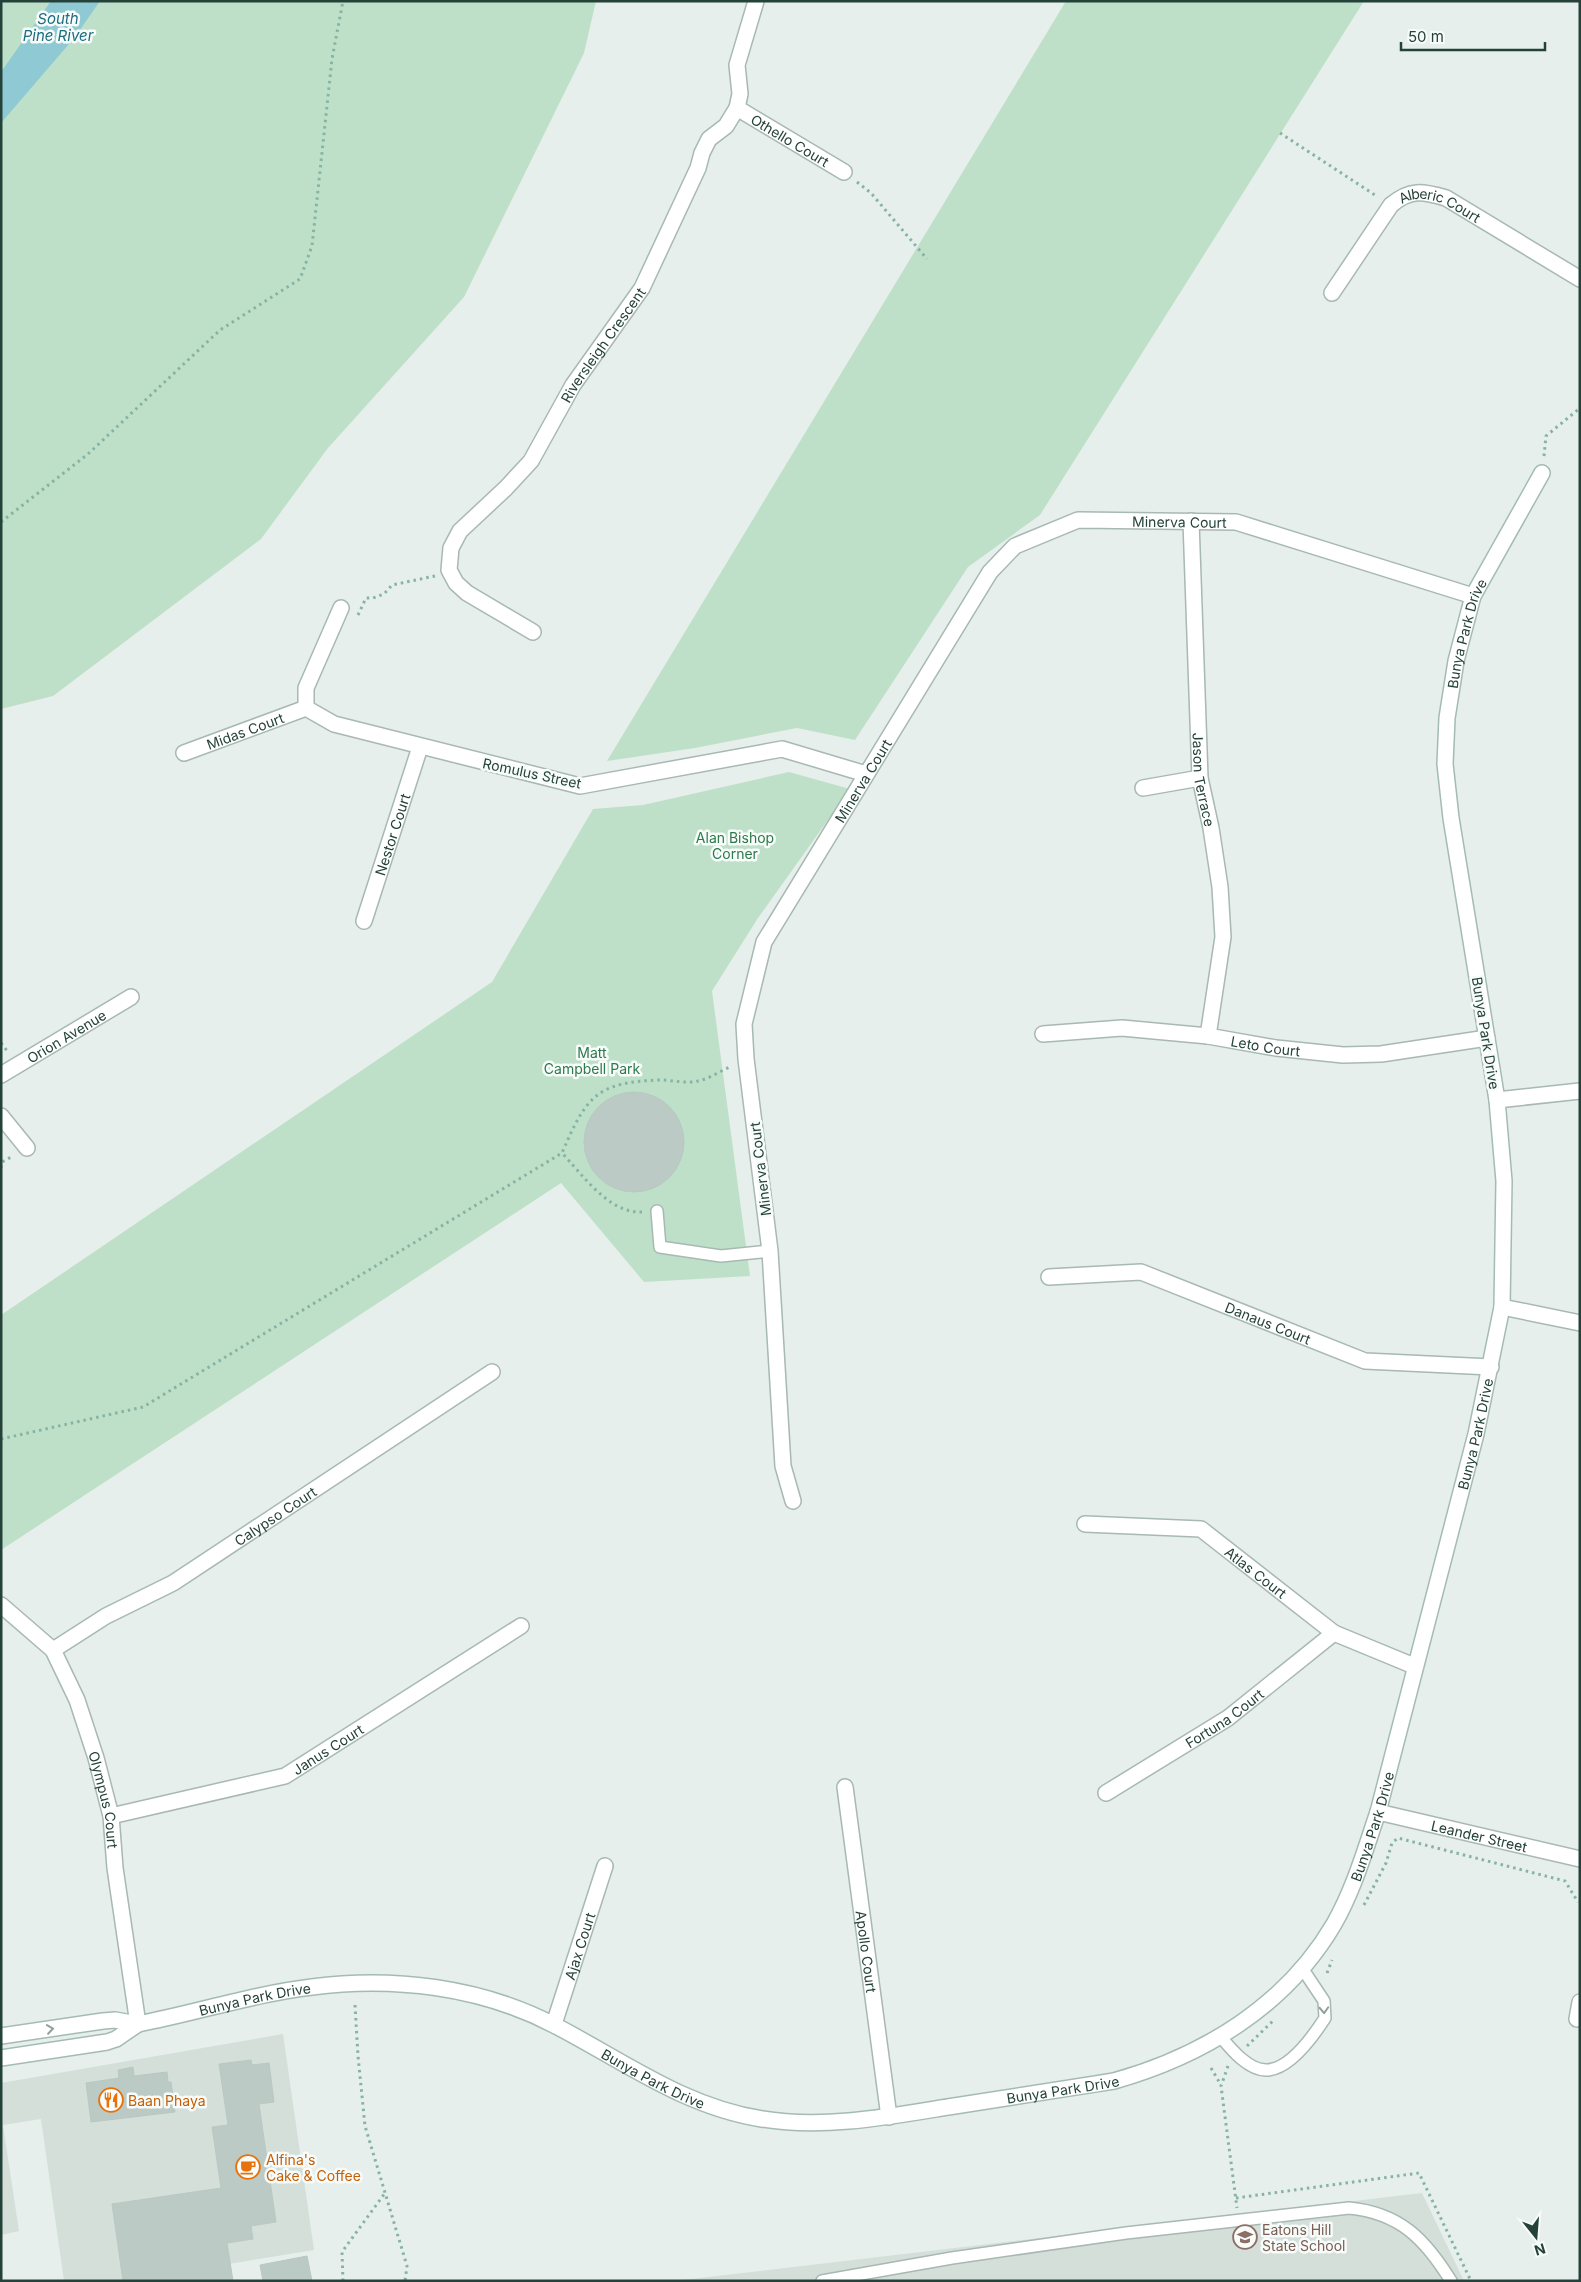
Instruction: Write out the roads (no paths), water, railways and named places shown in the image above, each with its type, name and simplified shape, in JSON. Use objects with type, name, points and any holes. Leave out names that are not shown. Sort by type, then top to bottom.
[{"type":"street","points":[[737,108],[740,94],[737,66],[756,1]]},
{"type":"street","name":"Othello Court","points":[[737,108],[844,172]]},
{"type":"street","name":"Riversleigh Crescent","points":[[533,632],[467,593],[456,583],[449,570],[451,548],[460,531],[506,488],[531,461],[573,385],[642,288],[698,168],[702,152],[709,138],[726,126],[737,108]]},
{"type":"street","name":"Alberic Court","points":[[1332,293],[1391,205],[1401,196],[1414,192],[1446,198],[1580,279]]},
{"type":"street","name":"Bunya Park Drive","points":[[1,2058],[107,2042],[116,2039],[138,2024],[270,1994],[354,1983],[408,1985],[460,1992],[512,2006],[554,2024],[646,2077],[680,2094],[717,2108],[761,2119],[813,2123],[889,2117],[1114,2081],[1146,2072],[1178,2059],[1221,2037],[1249,2018],[1279,1992],[1302,1968],[1334,1924],[1347,1897],[1378,1812],[1414,1666],[1476,1434],[1502,1307],[1504,1181],[1497,1100],[1451,818],[1445,764],[1447,718],[1456,661],[1473,596],[1542,473]]},
{"type":"street","name":"Minerva Court","points":[[793,1501],[783,1466],[770,1251],[746,1060],[744,1024],[764,942],[990,572],[1015,546],[1078,520],[1236,522],[1473,596]]},
{"type":"street","name":"Jason Terrace","points":[[1191,521],[1200,778],[1211,828],[1220,887],[1222,937],[1208,1036]]},
{"type":"street","points":[[306,708],[306,688],[340,608]]},
{"type":"street","name":"Romulus Street","points":[[306,708],[334,724],[580,786],[782,749],[866,774]]},
{"type":"street","name":"Midas Court","points":[[184,753],[306,708]]},
{"type":"street","name":"Nestor Court","points":[[364,921],[420,747]]},
{"type":"street","points":[[1143,788],[1200,778]]},
{"type":"street","name":"Orion Avenue","points":[[1,1075],[131,997]]},
{"type":"street","name":"Leto Court","points":[[1043,1034],[1122,1028],[1208,1036],[1276,1048],[1342,1055],[1381,1054],[1487,1038]]},
{"type":"street","points":[[1497,1100],[1580,1091]]},
{"type":"street","points":[[1,1116],[27,1148]]},
{"type":"street","name":"Danaus Court","points":[[1049,1277],[1141,1272],[1365,1361],[1491,1367]]},
{"type":"street","points":[[1502,1307],[1580,1323]]},
{"type":"street","name":"Calypso Court","points":[[53,1650],[106,1616],[173,1583],[492,1372]]},
{"type":"street","name":"Atlas Court","points":[[1085,1524],[1201,1529],[1334,1633],[1414,1666]]},
{"type":"street","name":"Olympus Court","points":[[1,1605],[53,1650],[78,1700],[111,1816],[115,1868],[138,2024]]},
{"type":"street","name":"Janus Court","points":[[111,1816],[285,1776],[521,1626]]},
{"type":"street","name":"Fortuna Court","points":[[1106,1793],[1228,1718],[1334,1633]]},
{"type":"street","name":"Apollo Court","points":[[845,1787],[889,2117]]},
{"type":"street","name":"Leander Street","points":[[1378,1812],[1580,1859]]},
{"type":"street","name":"Ajax Court","points":[[554,2024],[605,1866]]},
{"type":"street","points":[[1577,2019],[1580,2002]]},
{"type":"street","name":"Bunya Park Drive","points":[[1,2036],[115,2020],[138,2024]]},
{"type":"lane","points":[[656,1211],[660,1248],[721,1256],[770,1251]]},
{"type":"lane","points":[[1221,2037],[1236,2055],[1251,2064],[1266,2070],[1283,2064],[1308,2042],[1326,2018],[1324,2001],[1302,1968]]},
{"type":"lane","points":[[822,2281],[952,2258],[1058,2243],[1349,2208],[1383,2216],[1413,2232],[1430,2249],[1451,2281]]},
{"type":"water","name":"South Pine River","points":[[51,1],[100,1],[75,37],[1,123],[1,72]]},
{"type":"place","name":"Baan Phaya","points":[[111,2100]]},
{"type":"place","name":"Alfina's Cake & Coffee","points":[[248,2167]]},
{"type":"place","name":"Eatons Hill State School","points":[[1245,2237]]},
{"type":"park label","name":"Alan Bishop Corner","points":[[735,846]]},
{"type":"park label","name":"Matt Campbell Park","points":[[592,1060]]}]
